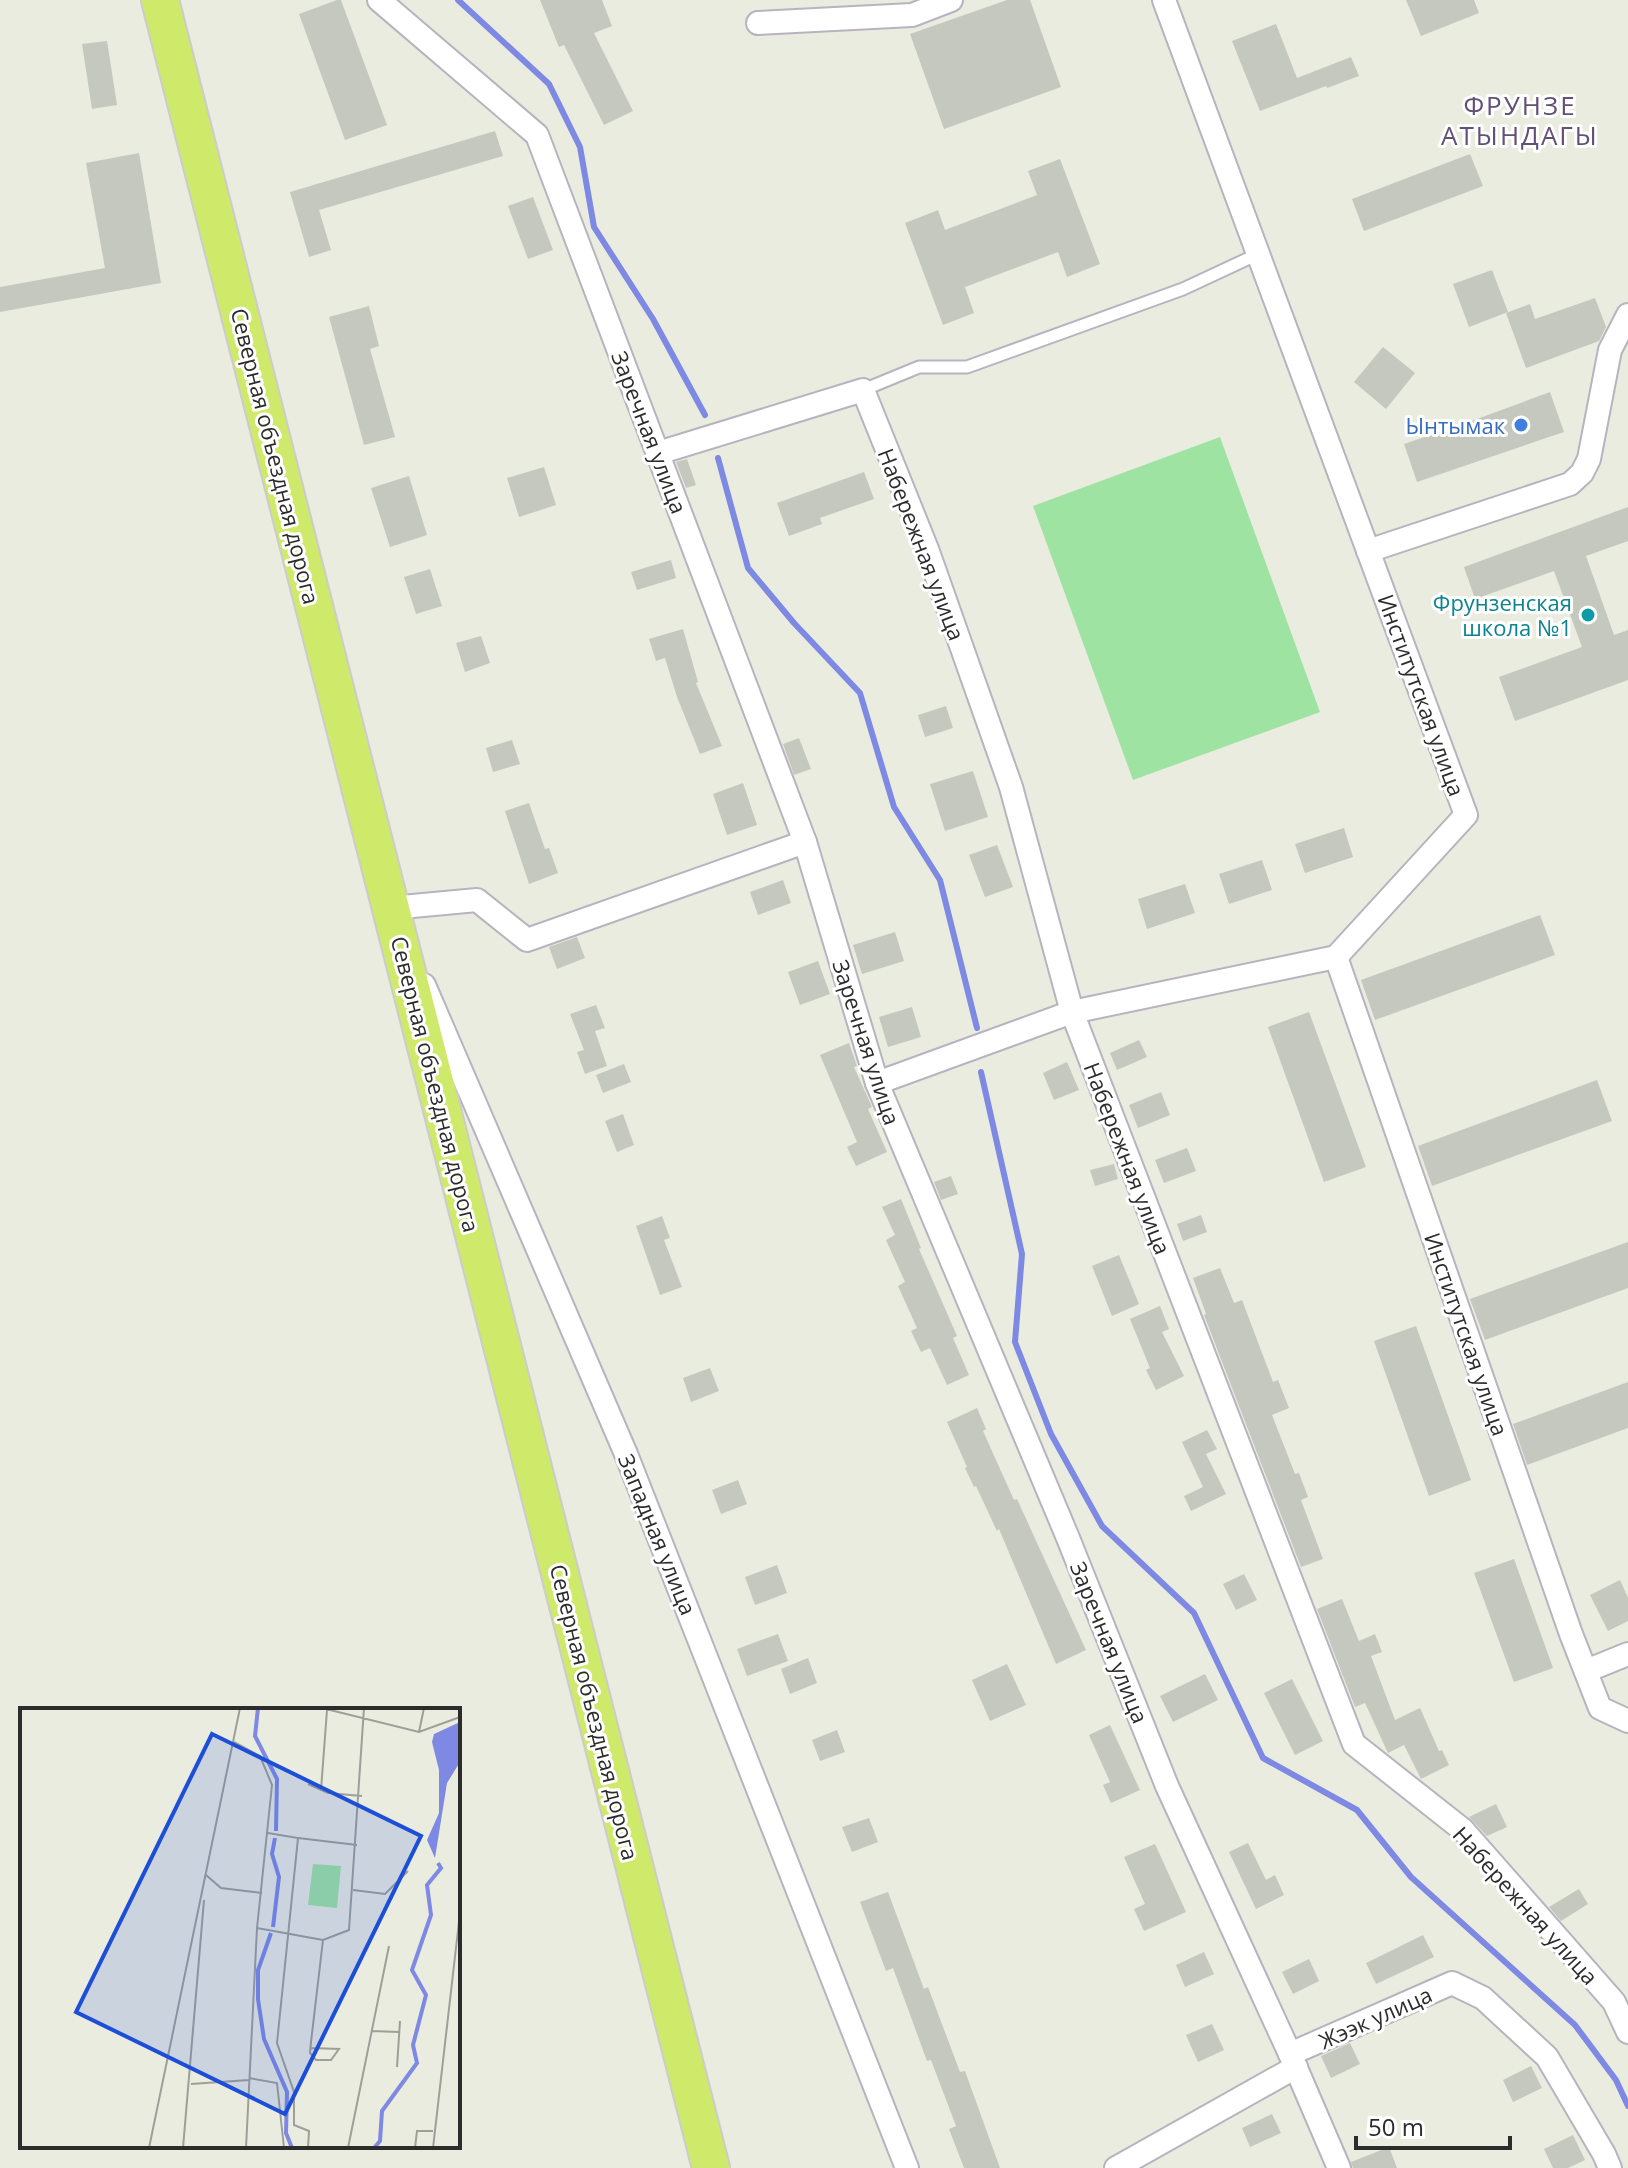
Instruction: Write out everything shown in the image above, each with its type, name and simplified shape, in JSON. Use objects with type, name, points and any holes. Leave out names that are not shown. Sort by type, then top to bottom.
[{"type":"highway","name":"Северная объездная дорога","points":[[160,0],[711,2168]]},
{"type":"street","name":"Заречная улица","points":[[379,0],[537,135],[805,842],[877,1083],[1068,1538],[1167,1786],[1339,2168]]},
{"type":"street","points":[[758,23],[855,8],[912,15],[951,0]]},
{"type":"street","name":"Институтская улица","points":[[1164,0],[1466,815],[1336,957],[1571,1634],[1600,1708],[1628,1721]]},
{"type":"street","points":[[1368,551],[1570,484],[1576,479],[1589,459],[1610,350],[1628,315]]},
{"type":"street","points":[[658,453],[863,390]]},
{"type":"street","name":"Набережная улица","points":[[863,390],[927,549],[1011,787],[1072,1012],[1354,1744],[1463,1830],[1614,2002],[1628,2032]]},
{"type":"street","points":[[391,908],[477,900],[527,940],[805,842]]},
{"type":"street","name":"Западная улица","points":[[391,908],[626,1454],[907,2168]]},
{"type":"street","points":[[877,1083],[1072,1012],[1336,957]]},
{"type":"street","points":[[1586,1671],[1628,1654]]},
{"type":"street","name":"Жээк улица","points":[[1116,2168],[1293,2061],[1452,1983],[1483,1998],[1547,2057],[1610,2168]]},
{"type":"lane","points":[[863,390],[919,367],[967,367],[1183,289],[1258,254]]},
{"type":"green space","points":[[1220,437],[1320,712],[1133,780],[1033,506]]},
{"type":"building","points":[[341,0],[387,125],[345,140],[299,14]]},
{"type":"building","points":[[540,0],[602,0],[612,26],[594,33],[633,111],[604,125],[564,45],[559,47]]},
{"type":"building","points":[[1007,0],[1030,0],[1061,87],[944,129],[910,34]]},
{"type":"building","points":[[1406,0],[1474,0],[1479,13],[1421,36]]},
{"type":"building","points":[[1276,24],[1297,78],[1351,57],[1359,76],[1260,111],[1232,41]]},
{"type":"building","points":[[107,41],[117,105],[92,109],[82,44]]},
{"type":"building","points":[[495,131],[503,156],[319,210],[331,250],[309,257],[290,192]]},
{"type":"building","points":[[139,153],[161,283],[0,312],[0,287],[105,268],[86,163]]},
{"type":"building","points":[[1470,154],[1483,186],[1364,231],[1352,199]]},
{"type":"building","points":[[1060,159],[1100,264],[1067,277],[1058,252],[965,287],[974,313],[943,325],[905,223],[938,210],[945,230],[1037,195],[1028,171]]},
{"type":"building","points":[[533,197],[553,250],[528,259],[508,206]]},
{"type":"building","points":[[1492,270],[1508,312],[1469,327],[1453,284]]},
{"type":"building","points":[[1595,298],[1606,327],[1599,341],[1526,368],[1506,313],[1530,304],[1535,319]]},
{"type":"building","points":[[369,306],[379,346],[370,349],[395,437],[364,445],[329,317]]},
{"type":"building","points":[[1383,347],[1415,373],[1386,409],[1354,382]]},
{"type":"building","points":[[1550,392],[1564,432],[1417,482],[1404,444]]},
{"type":"building","points":[[687,459],[696,485],[686,488],[676,462]]},
{"type":"building","points":[[544,467],[556,505],[519,517],[507,478]]},
{"type":"building","points":[[864,472],[874,499],[820,518],[822,524],[789,536],[777,503]]},
{"type":"building","points":[[409,476],[427,535],[390,547],[371,488]]},
{"type":"building","name":"Фрунзенская школа №1","points":[[1628,507],[1628,541],[1586,556],[1614,635],[1628,630],[1628,680],[1515,721],[1499,677],[1582,647],[1554,571],[1475,599],[1464,567]]},
{"type":"building","points":[[671,560],[676,578],[637,590],[631,572]]},
{"type":"building","points":[[430,569],[442,606],[416,614],[404,577]]},
{"type":"building","points":[[683,629],[696,683],[722,746],[700,754],[665,658],[656,661],[649,639]]},
{"type":"building","points":[[481,636],[490,663],[465,672],[456,643]]},
{"type":"building","points":[[946,706],[953,728],[925,737],[918,715]]},
{"type":"building","points":[[799,738],[811,769],[794,775],[783,744]]},
{"type":"building","points":[[512,740],[520,764],[493,772],[486,748]]},
{"type":"building","points":[[973,771],[988,817],[945,831],[930,784]]},
{"type":"building","points":[[743,783],[757,825],[727,835],[713,794]]},
{"type":"building","points":[[529,803],[545,849],[549,848],[558,873],[529,884],[505,811]]},
{"type":"building","points":[[1344,828],[1353,857],[1305,873],[1295,844]]},
{"type":"building","points":[[997,845],[1013,887],[985,897],[969,855]]},
{"type":"building","points":[[1262,860],[1272,890],[1229,904],[1219,874]]},
{"type":"building","points":[[783,880],[791,903],[758,915],[750,892]]},
{"type":"building","points":[[1185,884],[1195,913],[1147,929],[1138,899]]},
{"type":"building","points":[[1540,915],[1555,955],[1375,1020],[1361,980]]},
{"type":"building","points":[[895,932],[904,961],[862,974],[853,945]]},
{"type":"building","points":[[577,937],[585,958],[557,969],[549,947]]},
{"type":"building","points":[[818,961],[830,994],[800,1005],[788,972]]},
{"type":"building","points":[[596,1005],[605,1028],[595,1031],[607,1066],[585,1074],[577,1052],[584,1050],[570,1014]]},
{"type":"building","points":[[912,1007],[921,1037],[888,1047],[879,1017]]},
{"type":"building","points":[[1309,1012],[1366,1167],[1324,1182],[1268,1027]]},
{"type":"building","points":[[1139,1040],[1147,1057],[1117,1070],[1110,1053]]},
{"type":"building","points":[[849,1043],[857,1066],[854,1067],[872,1107],[868,1109],[887,1152],[856,1166],[847,1147],[857,1142],[820,1055]]},
{"type":"building","points":[[1067,1062],[1079,1090],[1054,1100],[1043,1073]]},
{"type":"building","points":[[624,1064],[631,1082],[603,1093],[596,1075]]},
{"type":"building","points":[[1597,1080],[1612,1121],[1432,1186],[1418,1146]]},
{"type":"building","points":[[1161,1092],[1170,1115],[1138,1128],[1129,1105]]},
{"type":"building","points":[[623,1114],[634,1145],[617,1152],[605,1121]]},
{"type":"building","points":[[1187,1148],[1196,1171],[1164,1183],[1155,1160]]},
{"type":"building","points":[[1114,1164],[1118,1179],[1095,1186],[1090,1170]]},
{"type":"building","points":[[951,1176],[958,1194],[941,1200],[934,1182]]},
{"type":"building","points":[[901,1199],[957,1336],[953,1338],[969,1375],[947,1385],[930,1348],[921,1352],[911,1331],[917,1328],[898,1286],[905,1282],[886,1240],[895,1235],[882,1207]]},
{"type":"building","points":[[1201,1215],[1207,1232],[1183,1241],[1177,1224]]},
{"type":"building","points":[[662,1216],[670,1238],[664,1240],[682,1287],[660,1295],[636,1226]]},
{"type":"building","points":[[1628,1242],[1628,1288],[1485,1340],[1470,1299]]},
{"type":"building","points":[[1119,1255],[1139,1304],[1112,1316],[1092,1266]]},
{"type":"building","points":[[1220,1268],[1234,1303],[1242,1300],[1273,1382],[1278,1380],[1289,1408],[1272,1415],[1295,1474],[1299,1473],[1308,1497],[1301,1500],[1323,1559],[1301,1567],[1204,1315],[1193,1278]]},
{"type":"building","points":[[1160,1306],[1169,1329],[1162,1332],[1184,1376],[1156,1390],[1146,1370],[1150,1368],[1130,1319]]},
{"type":"building","points":[[1416,1326],[1471,1480],[1429,1496],[1374,1341]]},
{"type":"building","points":[[710,1368],[719,1391],[691,1402],[683,1378]]},
{"type":"building","points":[[1628,1382],[1628,1428],[1527,1465],[1513,1424]]},
{"type":"building","points":[[977,1408],[986,1429],[983,1431],[1014,1500],[1017,1499],[1086,1650],[1056,1664],[999,1529],[997,1531],[974,1487],[947,1422]]},
{"type":"building","points":[[1207,1430],[1217,1449],[1206,1454],[1226,1494],[1191,1511],[1184,1496],[1203,1487],[1182,1442]]},
{"type":"building","points":[[738,1480],[747,1504],[721,1514],[712,1490]]},
{"type":"building","points":[[1514,1559],[1553,1668],[1514,1682],[1474,1573]]},
{"type":"building","points":[[777,1565],[787,1593],[755,1605],[745,1577]]},
{"type":"building","points":[[1244,1574],[1257,1600],[1236,1610],[1223,1584]]},
{"type":"building","points":[[1620,1580],[1628,1598],[1628,1621],[1608,1631],[1590,1595]]},
{"type":"building","points":[[1342,1599],[1359,1641],[1375,1634],[1382,1652],[1371,1656],[1395,1720],[1420,1708],[1439,1751],[1442,1750],[1449,1765],[1421,1779],[1404,1745],[1388,1753],[1365,1703],[1355,1707],[1317,1609]]},
{"type":"building","points":[[778,1634],[788,1661],[747,1676],[737,1649]]},
{"type":"building","points":[[808,1658],[817,1683],[790,1694],[781,1669]]},
{"type":"building","points":[[1007,1664],[1026,1705],[990,1721],[972,1680]]},
{"type":"building","points":[[1205,1674],[1218,1700],[1173,1722],[1160,1696]]},
{"type":"building","points":[[1292,1679],[1323,1741],[1295,1755],[1264,1693]]},
{"type":"building","points":[[1110,1725],[1140,1790],[1111,1803],[1103,1785],[1110,1782],[1089,1735]]},
{"type":"building","points":[[837,1730],[845,1752],[820,1761],[812,1740]]},
{"type":"building","points":[[1496,1804],[1507,1827],[1487,1836],[1469,1817]]},
{"type":"building","points":[[869,1818],[878,1842],[852,1852],[842,1827]]},
{"type":"building","points":[[1248,1843],[1266,1880],[1275,1875],[1284,1895],[1256,1909],[1229,1852]]},
{"type":"building","points":[[1155,1844],[1186,1912],[1144,1931],[1134,1909],[1145,1904],[1124,1857]]},
{"type":"building","points":[[1579,1889],[1588,1904],[1561,1921],[1549,1907]]},
{"type":"building","points":[[888,1892],[924,1989],[928,1987],[960,2072],[965,2071],[1000,2168],[964,2168],[949,2129],[956,2126],[931,2060],[927,2061],[893,1968],[886,1971],[860,1902]]},
{"type":"building","points":[[1423,1935],[1434,1957],[1376,1984],[1366,1963]]},
{"type":"building","points":[[1204,1952],[1214,1974],[1185,1987],[1176,1965]]},
{"type":"building","points":[[1309,1959],[1319,1981],[1293,1994],[1282,1972]]},
{"type":"building","points":[[1212,2024],[1224,2050],[1198,2062],[1186,2035]]},
{"type":"building","points":[[1350,2043],[1360,2064],[1331,2078],[1321,2056]]},
{"type":"building","points":[[1531,2066],[1542,2088],[1513,2102],[1503,2080]]},
{"type":"building","points":[[1272,2114],[1281,2133],[1250,2147],[1242,2128]]},
{"type":"building","points":[[1573,2135],[1585,2160],[1568,2168],[1553,2168],[1544,2149]]},
{"type":"building","points":[[1389,2147],[1397,2168],[1353,2168],[1351,2162]]},
{"type":"waterway","points":[[458,0],[549,84],[580,147],[594,227],[653,319],[705,415]]},
{"type":"waterway","points":[[718,458],[748,568],[794,623],[860,693],[894,807],[940,880],[977,1028]]},
{"type":"waterway","points":[[981,1072],[1022,1254],[1015,1342],[1051,1434],[1102,1526],[1194,1613],[1263,1758],[1357,1810],[1411,1877],[1575,2025],[1616,2080],[1628,2106]]},
{"type":"place","name":"Ынтымак","points":[[1521,425]]},
{"type":"place","name":"Фрунзенская школа №1","points":[[1588,615]]},
{"type":"district","name":"ФРУНЗЕ АТЫНДАГЫ","points":[[1520,120]]}]
